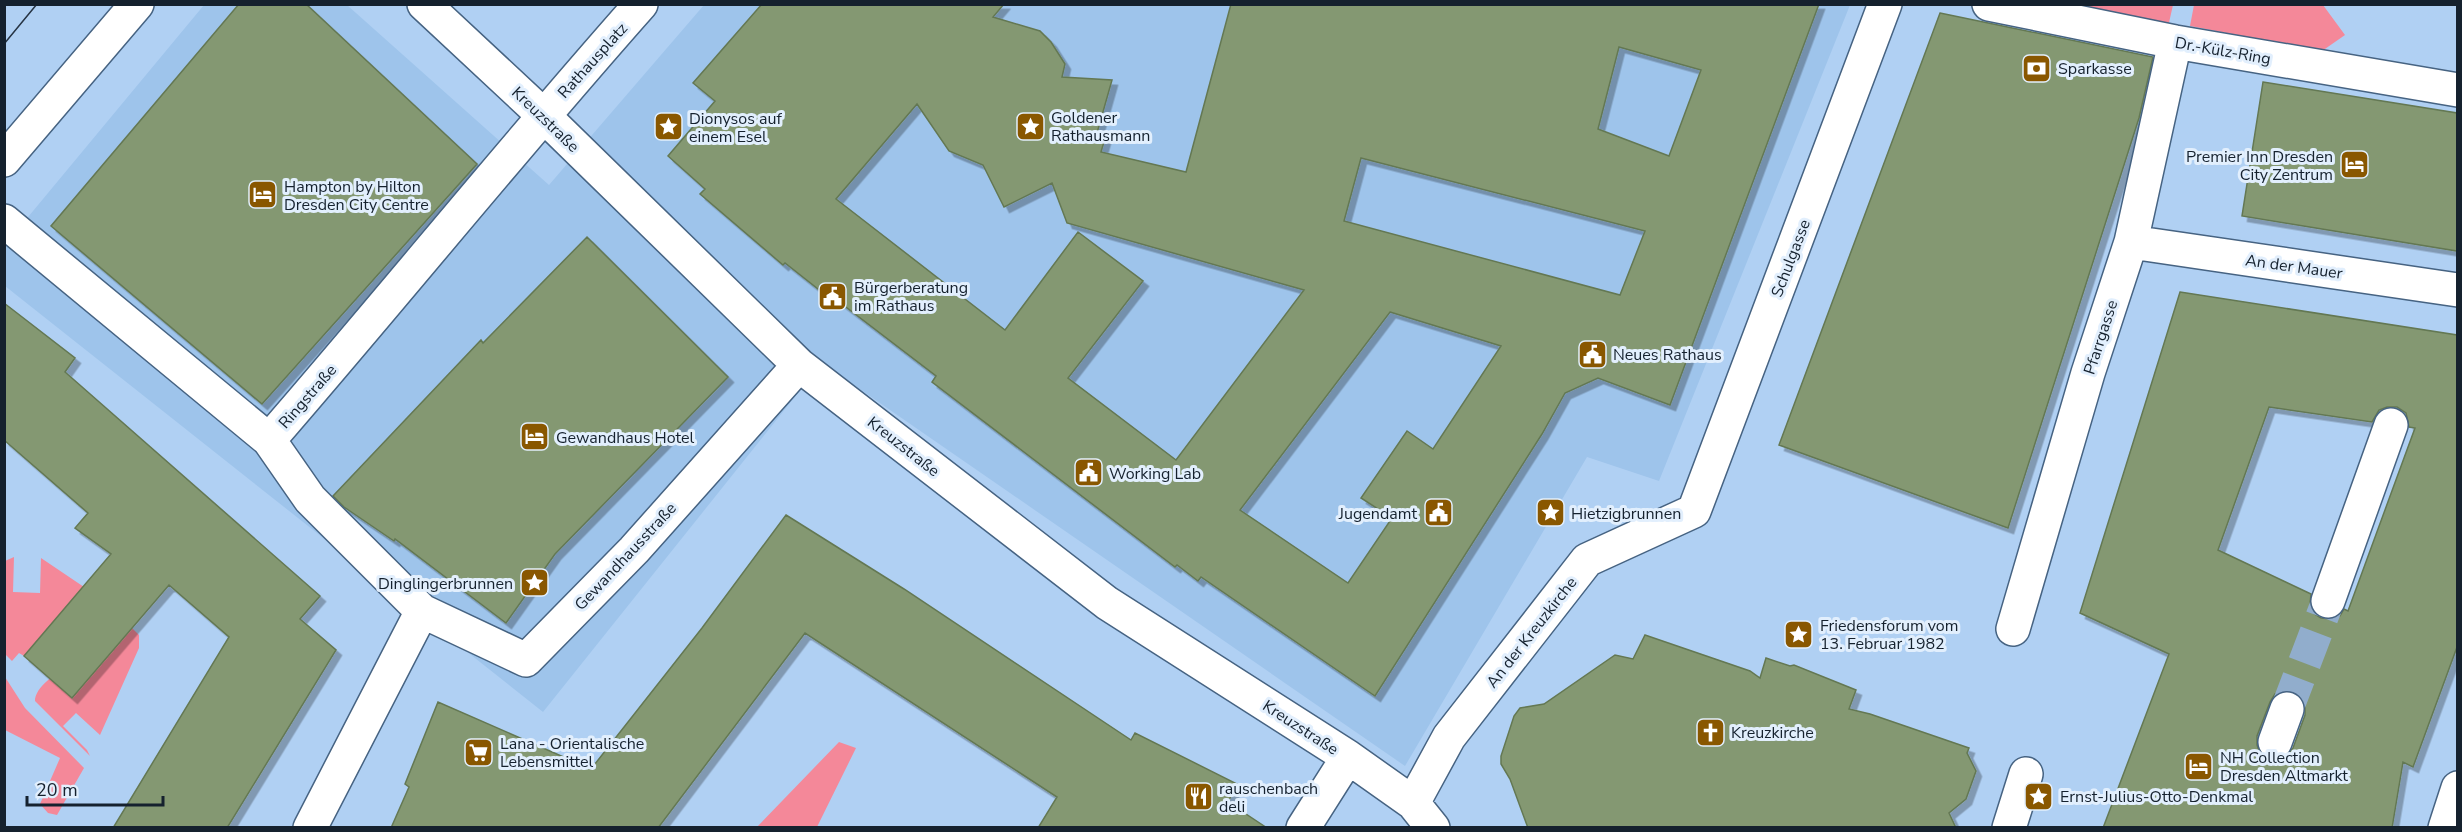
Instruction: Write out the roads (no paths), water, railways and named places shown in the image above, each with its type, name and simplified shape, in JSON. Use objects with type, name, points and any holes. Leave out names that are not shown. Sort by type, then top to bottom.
[{"type":"street","points":[[4,160],[137,4]]},
{"type":"street","name":"Kreuzstraße","points":[[424,4],[543,115],[799,364],[1107,603],[1348,757],[1423,815]]},
{"type":"street","name":"Rathausplatz","points":[[543,115],[641,4]]},
{"type":"street","name":"Schulgasse","points":[[1694,511],[1885,4]]},
{"type":"street","name":"Dr.-Külz-Ring","points":[[1989,4],[2175,42],[2457,90]]},
{"type":"street","name":"Pfarrgasse","points":[[2013,629],[2088,373],[2131,242],[2175,42]]},
{"type":"street","name":"Ringstraße","points":[[4,221],[269,440],[375,318],[543,115]]},
{"type":"street","name":"An der Mauer","points":[[2131,242],[2457,290]]},
{"type":"street","name":"Gewandhausstraße","points":[[269,440],[310,499],[423,611],[526,660],[634,550],[799,364]]},
{"type":"street","points":[[2328,602],[2391,425]]},
{"type":"street","name":"An der Kreuzkirche","points":[[1423,815],[1449,737],[1587,560],[1694,511]]},
{"type":"street","points":[[310,828],[335,775],[423,611]]},
{"type":"street","points":[[2274,742],[2287,709]]},
{"type":"street","points":[[1303,828],[1348,757]]},
{"type":"street","points":[[2008,828],[2026,774]]},
{"type":"street","points":[[2445,828],[2457,788]]},
{"type":"tunnel","points":[[2287,709],[2328,601]]},
{"type":"tram line","points":[[4,44],[37,4]]},
{"type":"place","name":"Sparkasse","points":[[2037,68]]},
{"type":"place","name":"Goldener Rathausmann","points":[[1030,126]]},
{"type":"place","name":"Dionysos auf einem Esel","points":[[668,127]]},
{"type":"place","name":"Premier Inn Dresden City Zentrum","points":[[2354,165]]},
{"type":"place","name":"Hampton by Hilton Dresden City Centre","points":[[263,195]]},
{"type":"place","name":"Bürgerberatung im Rathaus","points":[[833,296]]},
{"type":"place","name":"Neues Rathaus","points":[[1592,354]]},
{"type":"place","name":"Gewandhaus Hotel","points":[[535,437]]},
{"type":"place","name":"Working Lab","points":[[1088,473]]},
{"type":"place","name":"Jugendamt","points":[[1438,513]]},
{"type":"place","name":"Hietzigbrunnen","points":[[1550,513]]},
{"type":"place","name":"Dinglingerbrunnen","points":[[534,583]]},
{"type":"place","name":"Friedensforum vom 13. Februar 1982","points":[[1799,634]]},
{"type":"place","name":"Kreuzkirche","points":[[1710,732]]},
{"type":"place","name":"Lana - Orientalische Lebensmittel","points":[[479,752]]},
{"type":"place","name":"NH Collection Dresden Altmarkt","points":[[2199,766]]},
{"type":"place","name":"Ernst-Julius-Otto-Denkmal","points":[[2039,796]]},
{"type":"place","name":"rauschenbach deli","points":[[1198,797]]}]
